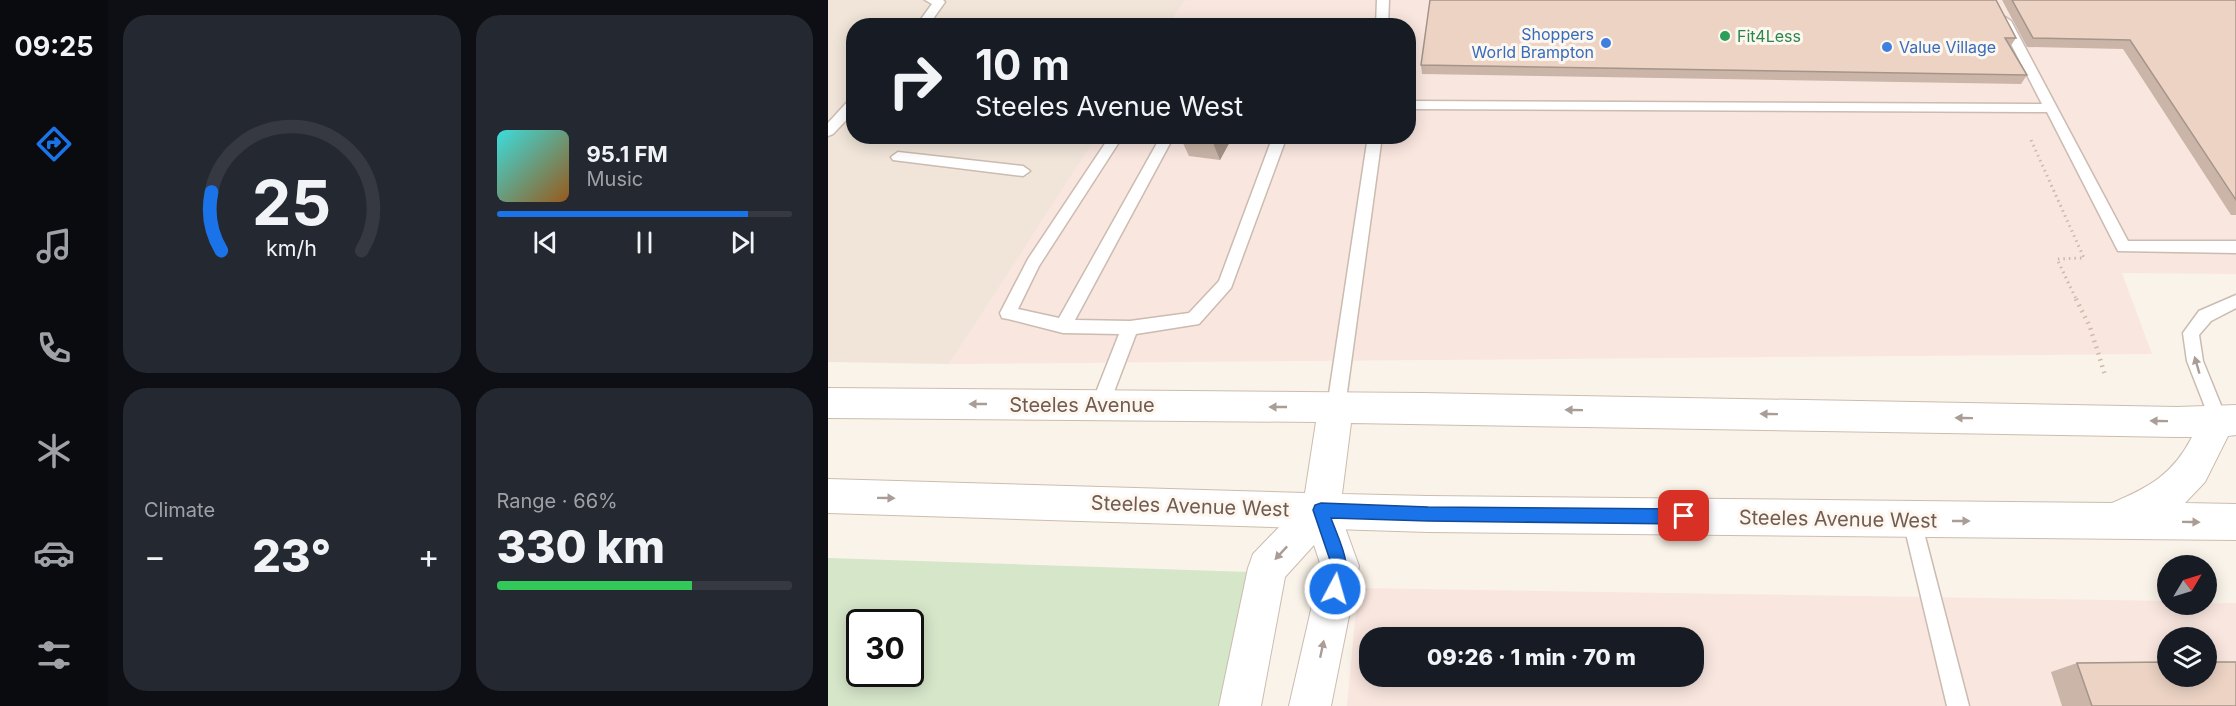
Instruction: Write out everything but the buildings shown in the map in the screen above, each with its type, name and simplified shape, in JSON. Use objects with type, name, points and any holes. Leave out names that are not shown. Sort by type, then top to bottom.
[{"type":"main road","name":"Steeles Avenue","points":[[828,403],[1336,407]]},
{"type":"main road","points":[[1310,706],[1340,566],[1321,510],[1336,407],[2165,421],[2227,420]]},
{"type":"main road","points":[[2112,521],[2153,503],[2179,488],[2195,469],[2227,420]]},
{"type":"main road","name":"Steeles Avenue West","points":[[828,496],[1428,514],[1912,521],[2236,522]]},
{"type":"main road","points":[[1240,706],[1267,568],[1321,510]]},
{"type":"lane","points":[[928,18],[939,2],[931,0]]},
{"type":"lane","points":[[1382,18],[1383,0]]},
{"type":"lane","points":[[1999,11],[2123,247],[2236,247]]},
{"type":"lane","points":[[1416,105],[1612,104],[2051,108]]},
{"type":"lane","points":[[828,130],[846,111]]},
{"type":"lane","points":[[1112,144],[1033,263],[1008,313],[1063,326],[1130,328],[1193,319],[1226,284],[1277,144]]},
{"type":"lane","points":[[1063,326],[1164,144]]},
{"type":"lane","points":[[1336,407],[1374,144]]},
{"type":"lane","points":[[898,158],[1023,171]]},
{"type":"lane","points":[[2227,420],[2195,362],[2191,333],[2205,316],[2236,301]]},
{"type":"lane","points":[[1100,405],[1130,328]]},
{"type":"lane","points":[[1912,521],[1958,706]]},
{"type":"path","points":[[2031,140],[2084,258],[2057,259],[2090,327],[2104,375]]},
{"type":"shaded area","points":[[828,0],[1188,0],[1176,18],[846,18],[846,144],[1095,144],[949,364],[828,362]]},
{"type":"shaded area","points":[[1185,0],[2236,0],[2236,274],[2122,273],[2152,354],[949,364],[1091,144],[1416,144],[1416,18],[1173,18]]},
{"type":"shaded area","points":[[1358,588],[2157,601],[2157,615],[2217,615],[2217,603],[2236,603],[2236,706],[1347,706]]},
{"type":"green space","points":[[828,558],[1278,573],[1247,706],[828,706]]},
{"type":"place","name":"Fit4Less","points":[[1725,36]]},
{"type":"place","name":"Shoppers World Brampton","points":[[1606,43]]},
{"type":"place","name":"Value Village","points":[[1887,47]]},
{"type":"route","points":[[1335,589],[1340,566],[1321,510],[1428,514],[1684,516]]}]
